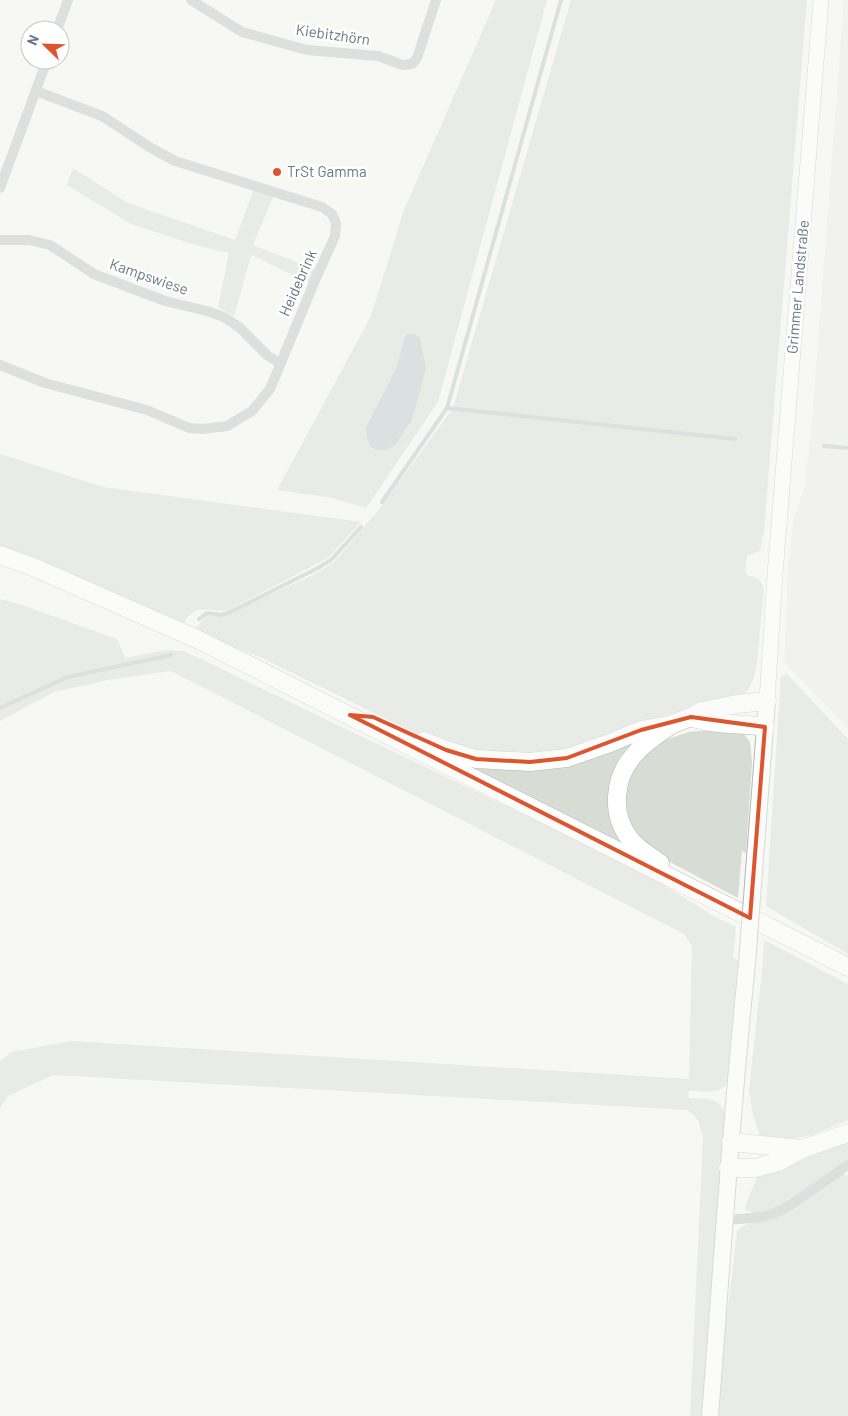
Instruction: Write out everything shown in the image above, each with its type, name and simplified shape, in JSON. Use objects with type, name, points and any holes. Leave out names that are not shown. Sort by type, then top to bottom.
[{"type":"highway","points":[[0,555],[38,569],[178,630],[848,967]]},
{"type":"highway","points":[[350,715],[373,717],[446,750],[476,759],[530,762],[567,758],[641,730],[670,725],[702,711],[737,704],[767,701]]},
{"type":"highway","points":[[691,717],[704,722],[738,723],[765,727]]},
{"type":"highway","points":[[670,725],[635,754],[627,764],[618,787],[618,815],[630,839],[641,850],[714,901]]},
{"type":"highway","points":[[807,946],[848,974]]},
{"type":"highway","points":[[728,1168],[756,1168],[778,1162],[802,1149],[848,1133]]},
{"type":"highway","points":[[731,1142],[802,1149]]},
{"type":"main road","name":"Grimmer Landstraße","points":[[767,701],[775,574],[821,0]]},
{"type":"main road","points":[[710,1415],[726,1220],[733,1097],[747,964],[767,701]]},
{"type":"street","points":[[61,20],[68,0]]},
{"type":"street","name":"Kiebitzhörn","points":[[191,0],[242,32],[307,50],[378,56],[403,64],[412,64],[416,58],[436,0]]},
{"type":"street","points":[[0,188],[43,70]]},
{"type":"street","name":"Heidebrink","points":[[0,365],[45,383],[147,410],[188,428],[202,429],[227,426],[252,411],[270,389],[335,236],[336,223],[332,214],[322,206],[175,161],[151,148],[102,116],[36,91]]},
{"type":"street","name":"Kampswiese","points":[[0,240],[29,240],[50,245],[94,274],[165,301],[224,317],[239,327],[268,356],[280,363]]},
{"type":"street","points":[[726,1220],[762,1217],[775,1213],[848,1165]]},
{"type":"highlighted area","points":[[350,715],[373,717],[446,750],[476,759],[530,762],[567,758],[641,730],[691,717],[765,727],[750,918],[562,824]]},
{"type":"shaded area","points":[[496,0],[547,0],[438,402],[366,508],[327,497],[277,490],[371,316],[404,210]],"holes":[[[405,336],[412,420],[396,444],[370,418],[380,403],[396,369]]]},
{"type":"shaded area","points":[[571,0],[807,0],[764,531],[760,551],[747,556],[745,571],[748,576],[758,579],[764,588],[757,663],[754,678],[748,690],[740,697],[667,715],[565,752],[492,756],[433,742],[262,658],[208,637],[195,629],[207,615],[221,617],[313,575],[333,563],[377,512],[453,408]]},
{"type":"shaded area","points":[[844,0],[848,0],[848,728],[784,662],[788,570],[793,520],[804,489],[811,432]]},
{"type":"shaded area","points":[[73,168],[128,203],[235,240],[254,189],[273,197],[253,245],[316,270],[310,283],[251,255],[234,316],[218,307],[229,253],[195,245],[131,224],[67,185]]},
{"type":"shaded area","points":[[414,334],[420,338],[426,368],[412,420],[396,444],[387,450],[377,450],[371,447],[367,438],[366,427],[396,369],[405,336]]},
{"type":"shaded area","points":[[0,454],[103,487],[361,522],[328,558],[230,609],[199,610],[189,616],[184,623],[0,547]]},
{"type":"shaded area","points":[[0,599],[117,639],[125,658],[165,650],[184,651],[604,853],[656,880],[715,917],[736,927],[733,958],[738,960],[727,1082],[716,1091],[688,1091],[689,1098],[715,1101],[723,1108],[726,1114],[704,1416],[690,1416],[703,1137],[698,1120],[688,1110],[53,1075],[8,1096],[0,1108],[0,1061],[12,1052],[71,1041],[689,1079],[692,946],[684,934],[171,671],[108,680],[54,692],[0,721]]},
{"type":"shaded area","points":[[787,674],[848,739],[848,954],[766,906],[781,676]]},
{"type":"shaded area","points":[[712,730],[737,731],[744,734],[750,742],[752,762],[746,853],[742,851],[738,898],[649,851],[631,832],[621,797],[623,784],[648,749],[665,740],[689,732]]},
{"type":"shaded area","points":[[633,739],[636,743],[624,757],[627,847],[468,768],[470,763],[479,765]]},
{"type":"shaded area","points":[[764,940],[848,984],[848,1120],[816,1133],[785,1140],[761,1139],[752,1110],[749,1090]]},
{"type":"shaded area","points":[[848,1142],[848,1162],[788,1204],[756,1214],[746,1210],[745,1207],[757,1174]]},
{"type":"shaded area","points":[[842,1173],[846,1176],[848,1175],[848,1416],[715,1416],[724,1322],[729,1300],[737,1231],[747,1224],[772,1217]]},
{"type":"waterway","points":[[382,502],[447,408],[561,0]]},
{"type":"waterway","points":[[447,408],[735,439]]},
{"type":"waterway","points":[[824,446],[848,448]]},
{"type":"waterway","points":[[199,619],[207,613],[221,615],[230,612],[318,568],[331,560],[361,527]]},
{"type":"waterway","points":[[0,708],[68,677],[171,655]]},
{"type":"place","name":"TrSt Gamma","points":[[277,172]]}]
